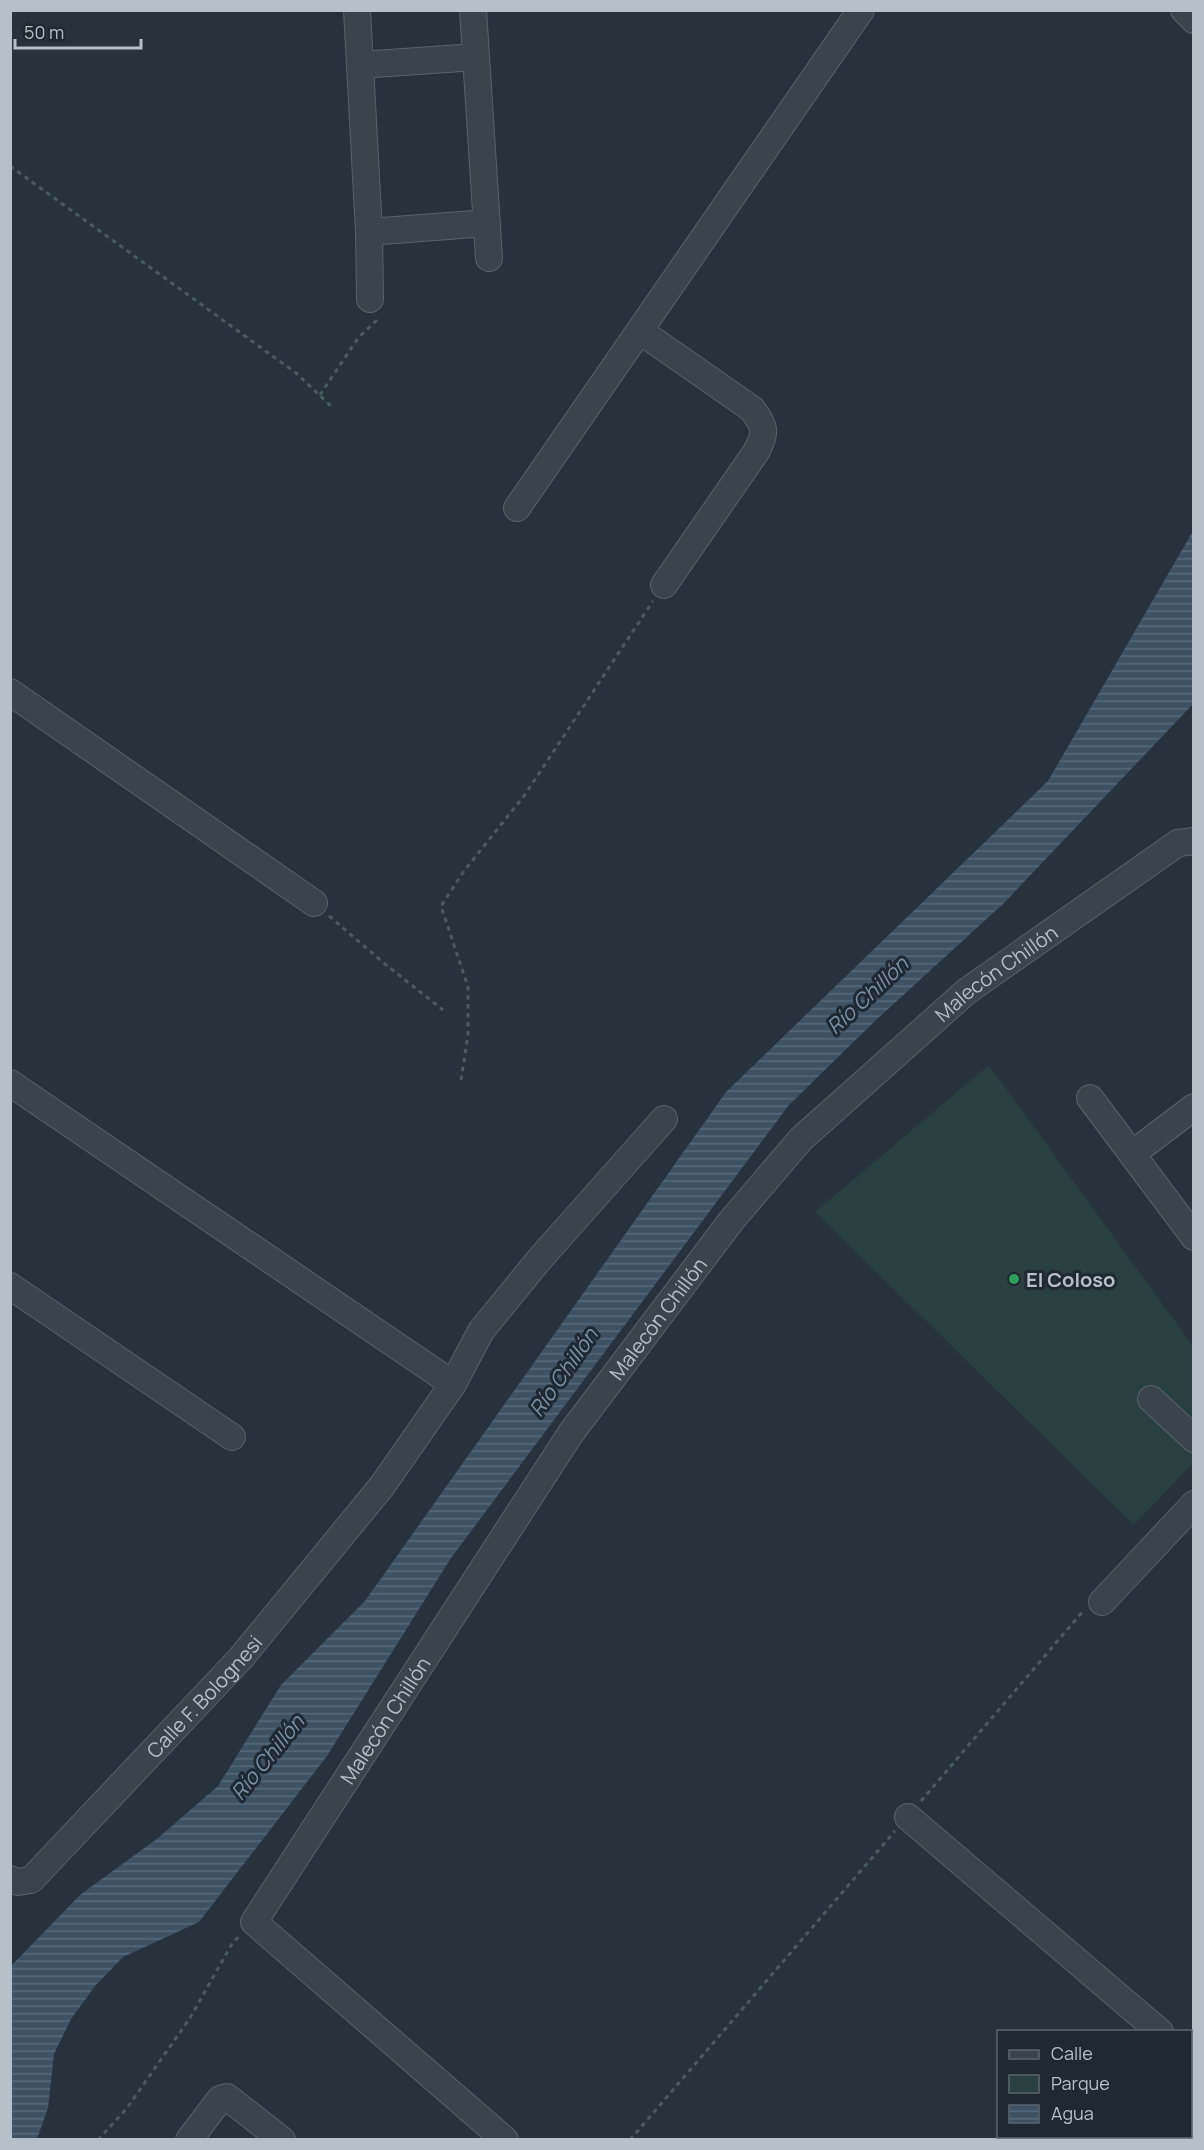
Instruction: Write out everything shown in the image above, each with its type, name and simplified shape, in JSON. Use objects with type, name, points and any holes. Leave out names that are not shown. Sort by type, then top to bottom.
[{"type":"street","points":[[357,10],[369,232],[370,298]]},
{"type":"street","points":[[473,10],[489,258]]},
{"type":"street","points":[[517,508],[861,10]]},
{"type":"street","points":[[1184,10],[1194,20]]},
{"type":"street","points":[[360,65],[476,57]]},
{"type":"street","points":[[369,232],[487,224]]},
{"type":"street","points":[[640,331],[752,409],[764,425],[764,438],[756,452],[664,585]]},
{"type":"street","points":[[10,692],[314,903]]},
{"type":"street","name":"Malecón Chillón","points":[[254,1922],[571,1433],[731,1221],[801,1139],[967,991],[1178,843],[1194,841]]},
{"type":"street","points":[[10,1083],[453,1384]]},
{"type":"street","points":[[1090,1098],[1194,1237]]},
{"type":"street","points":[[1132,1154],[1194,1107]]},
{"type":"street","name":"Calle F. Bolognesi","points":[[10,1880],[18,1882],[30,1880],[240,1659],[382,1486],[453,1384],[481,1331],[538,1261],[664,1119]]},
{"type":"street","points":[[10,1286],[232,1437]]},
{"type":"street","points":[[1152,1399],[1194,1439]]},
{"type":"street","points":[[1102,1602],[1190,1514]]},
{"type":"street","points":[[908,1817],[1159,2030]]},
{"type":"street","points":[[254,1922],[505,2139]]},
{"type":"street","points":[[189,2139],[220,2099],[227,2097],[282,2139]]},
{"type":"path","points":[[10,166],[296,373],[332,407]]},
{"type":"path","points":[[320,395],[358,338],[376,321],[370,298]]},
{"type":"path","points":[[461,1080],[468,1035],[468,987],[441,906],[464,871],[524,796],[664,585]]},
{"type":"path","points":[[314,903],[443,1010]]},
{"type":"path","points":[[630,2139],[1083,1611],[1102,1602]]},
{"type":"path","points":[[98,2139],[127,2108],[190,2018],[233,1942],[254,1922]]},
{"type":"green space","name":"El Coloso","points":[[989,1065],[1193,1346],[1193,1463],[1134,1525],[815,1212]]},
{"type":"water","name":"Río Chillón","points":[[1193,531],[1193,704],[1004,903],[875,1021],[789,1105],[451,1558],[327,1756],[199,1922],[123,1957],[95,1986],[71,2019],[54,2054],[48,2108],[37,2139],[11,2139],[11,1966],[80,1895],[158,1838],[218,1786],[281,1685],[365,1601],[726,1092],[1048,781]]},
{"type":"place","name":"El Coloso","points":[[1014,1279]]}]
